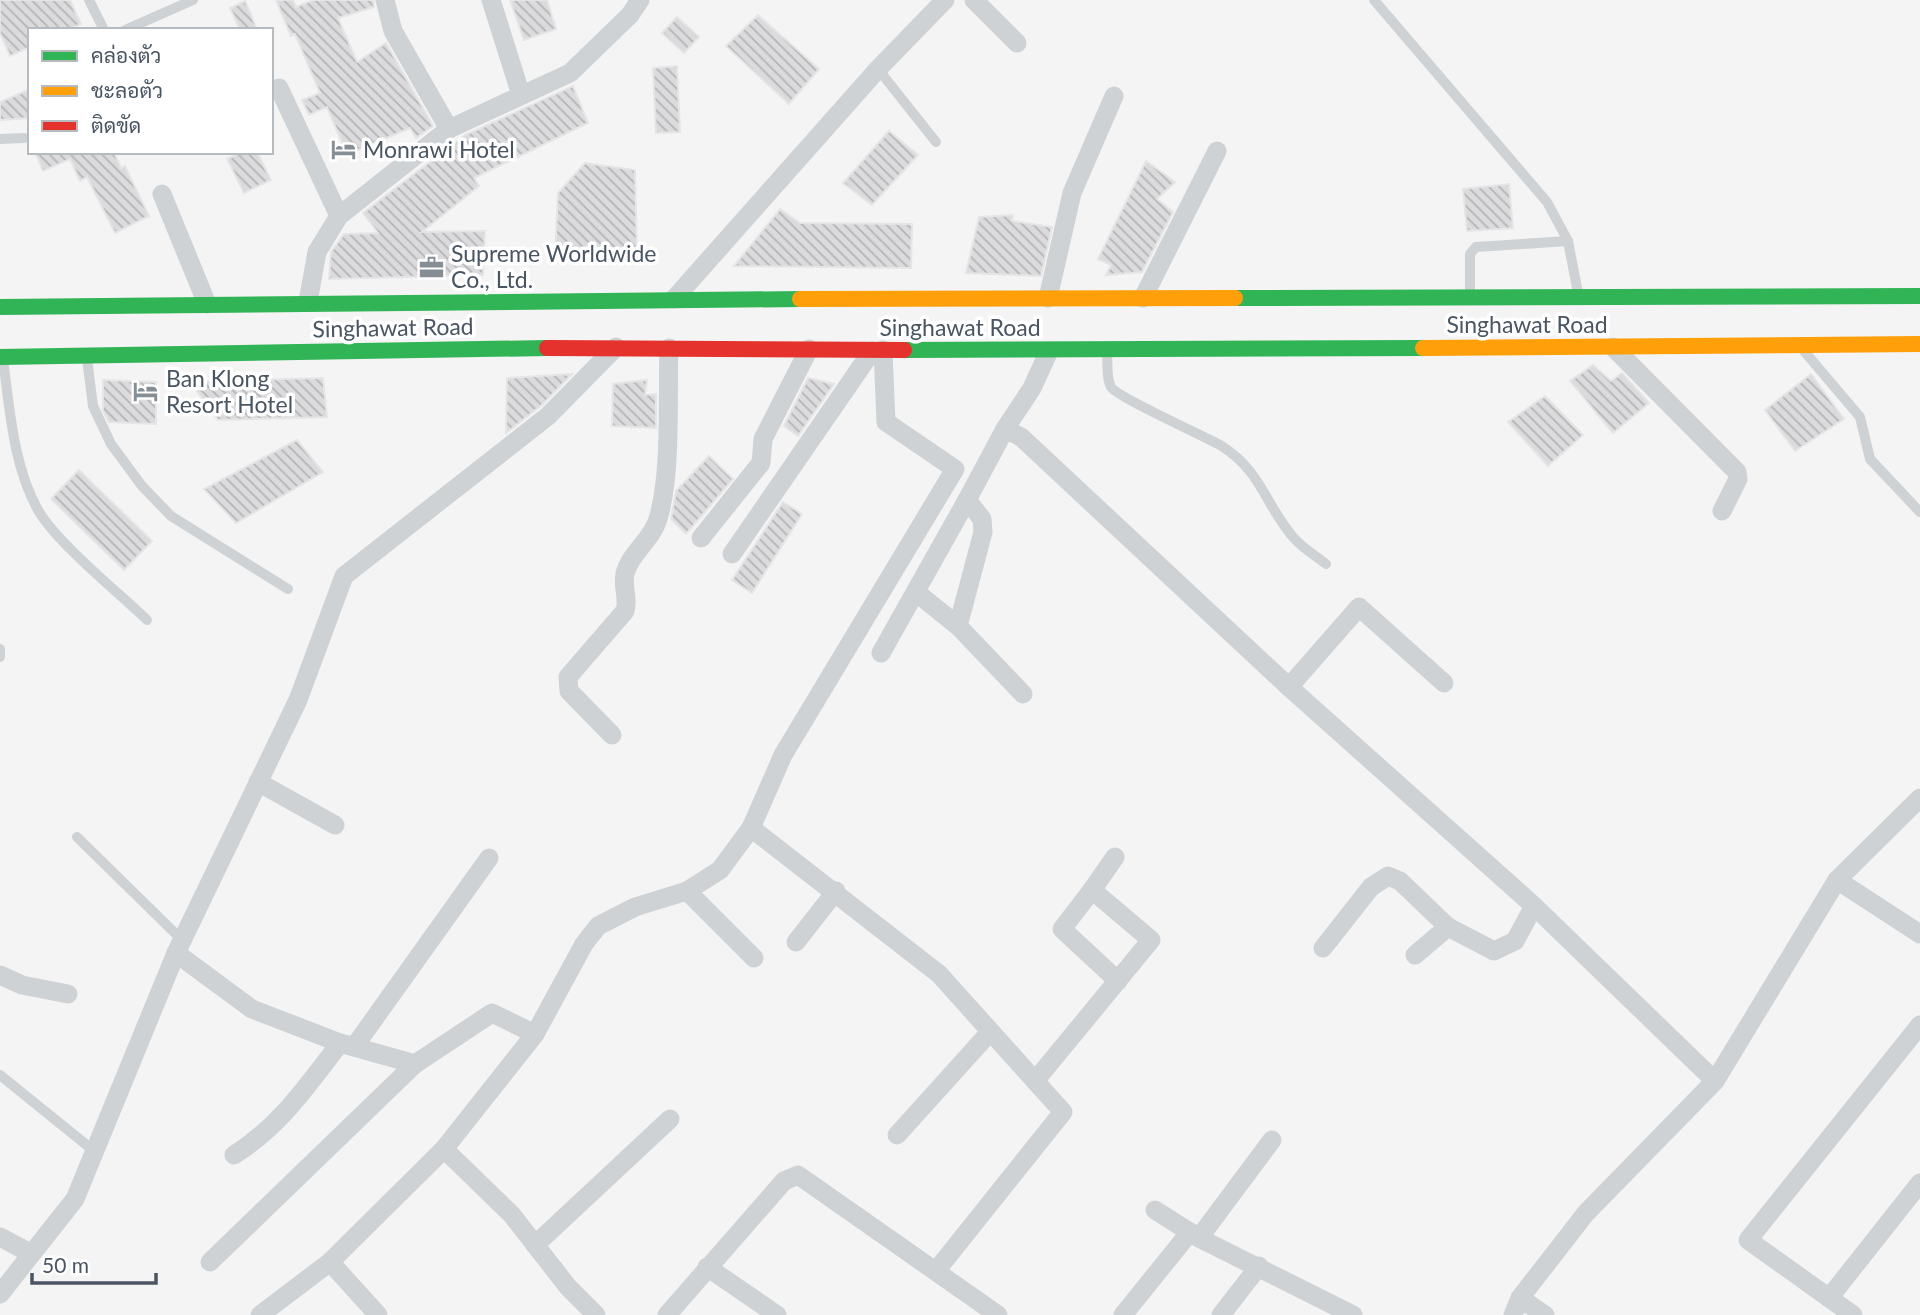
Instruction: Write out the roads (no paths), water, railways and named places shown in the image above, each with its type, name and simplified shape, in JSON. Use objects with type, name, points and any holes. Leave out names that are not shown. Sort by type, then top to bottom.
[{"type":"main road","name":"Singhawat Road","points":[[0,307],[674,299],[1470,297],[1809,303],[1920,296]]},
{"type":"main road","name":"Singhawat Road","points":[[1,357],[617,346],[877,351],[1107,351],[1613,347],[1806,341],[1920,344]]},
{"type":"street","points":[[385,0],[393,31],[449,129]]},
{"type":"street","points":[[491,0],[521,95]]},
{"type":"street","points":[[309,302],[317,252],[339,216],[449,129],[570,73],[630,15],[640,0]]},
{"type":"street","points":[[674,299],[878,69],[945,0]]},
{"type":"street","points":[[974,0],[1017,43]]},
{"type":"street","points":[[279,88],[339,216]]},
{"type":"street","points":[[1048,298],[1072,193],[1114,96]]},
{"type":"street","points":[[1143,298],[1217,151]]},
{"type":"street","points":[[162,194],[207,304]]},
{"type":"street","points":[[0,1294],[75,1199],[179,946],[298,700],[344,576],[548,416],[617,346]]},
{"type":"street","points":[[1613,347],[1737,472],[1738,479],[1722,511]]},
{"type":"street","points":[[612,735],[569,691],[566,684],[568,677],[625,611],[628,601],[624,576],[628,565],[657,522],[664,486],[669,348]]},
{"type":"street","points":[[701,538],[761,463],[763,439],[808,349]]},
{"type":"street","points":[[732,554],[877,351]]},
{"type":"street","points":[[260,1315],[330,1262],[444,1149],[535,1034],[584,944],[598,926],[635,907],[687,891],[720,870],[751,828],[783,755],[955,468],[886,422],[877,351]]},
{"type":"street","points":[[881,653],[917,593],[1005,429],[1032,388],[1049,351]]},
{"type":"street","points":[[1005,429],[1021,437],[1289,687],[1534,906],[1715,1081]]},
{"type":"street","points":[[958,626],[983,532],[982,519],[967,500]]},
{"type":"street","points":[[917,593],[958,626],[1023,694]]},
{"type":"street","points":[[1289,687],[1359,607],[1444,683]]},
{"type":"street","points":[[258,782],[335,825]]},
{"type":"street","points":[[1545,1315],[1517,1307],[1586,1213],[1715,1081],[1837,880],[1848,866],[1920,798]]},
{"type":"street","points":[[751,828],[939,974],[1063,1112],[936,1271]]},
{"type":"street","points":[[234,1156],[254,1143],[287,1111],[347,1045],[489,858]]},
{"type":"street","points":[[1115,858],[1062,929],[1118,981]]},
{"type":"street","points":[[1323,948],[1371,887],[1388,876],[1400,881],[1448,927],[1494,951],[1515,942],[1534,906]]},
{"type":"street","points":[[1837,880],[1920,934]]},
{"type":"street","points":[[1035,1081],[1151,940],[1092,890]]},
{"type":"street","points":[[687,891],[754,958]]},
{"type":"street","points":[[796,942],[835,891]]},
{"type":"street","points":[[1415,954],[1448,927]]},
{"type":"street","points":[[179,946],[252,1009],[347,1045],[415,1064]]},
{"type":"street","points":[[0,975],[22,985],[68,994]]},
{"type":"street","points":[[210,1262],[415,1064],[492,1013],[535,1034]]},
{"type":"street","points":[[1853,1315],[1748,1240],[1920,1025]]},
{"type":"street","points":[[897,1135],[990,1032]]},
{"type":"street","points":[[535,1245],[670,1119]]},
{"type":"street","points":[[1123,1315],[1195,1235],[1272,1140]]},
{"type":"street","points":[[444,1149],[512,1215],[568,1287],[596,1315]]},
{"type":"street","points":[[667,1315],[784,1181],[798,1175],[998,1315]]},
{"type":"street","points":[[1829,1298],[1920,1183]]},
{"type":"street","points":[[1155,1210],[1195,1235],[1345,1313]]},
{"type":"street","points":[[0,1237],[30,1253]]},
{"type":"street","points":[[330,1262],[378,1315]]},
{"type":"street","points":[[1221,1315],[1259,1266]]},
{"type":"street","points":[[707,1267],[777,1315]]},
{"type":"lane","points":[[89,0],[103,28]]},
{"type":"lane","points":[[129,28],[192,0]]},
{"type":"lane","points":[[1374,0],[1547,202],[1569,240],[1578,297]]},
{"type":"lane","points":[[878,69],[936,142]]},
{"type":"lane","points":[[0,139],[24,138]]},
{"type":"lane","points":[[1470,297],[1470,254],[1476,247],[1569,240]]},
{"type":"lane","points":[[1806,341],[1860,416],[1870,459],[1920,512]]},
{"type":"lane","points":[[1107,351],[1109,384],[1115,392],[1153,409],[1221,446],[1255,475],[1293,537],[1326,564]]},
{"type":"lane","points":[[87,356],[93,407],[111,444],[142,486],[171,516],[288,589]]},
{"type":"lane","points":[[1,357],[24,481],[39,512],[56,533],[147,620]]},
{"type":"lane","points":[[0,649],[0,657]]},
{"type":"lane","points":[[78,837],[179,946]]},
{"type":"lane","points":[[0,1075],[94,1151]]},
{"type":"place","name":"Monrawi Hotel","points":[[343,150]]},
{"type":"place","name":"Supreme Worldwide Co., Ltd.","points":[[431,267]]},
{"type":"place","name":"Ban Klong Resort Hotel","points":[[146,392]]}]
